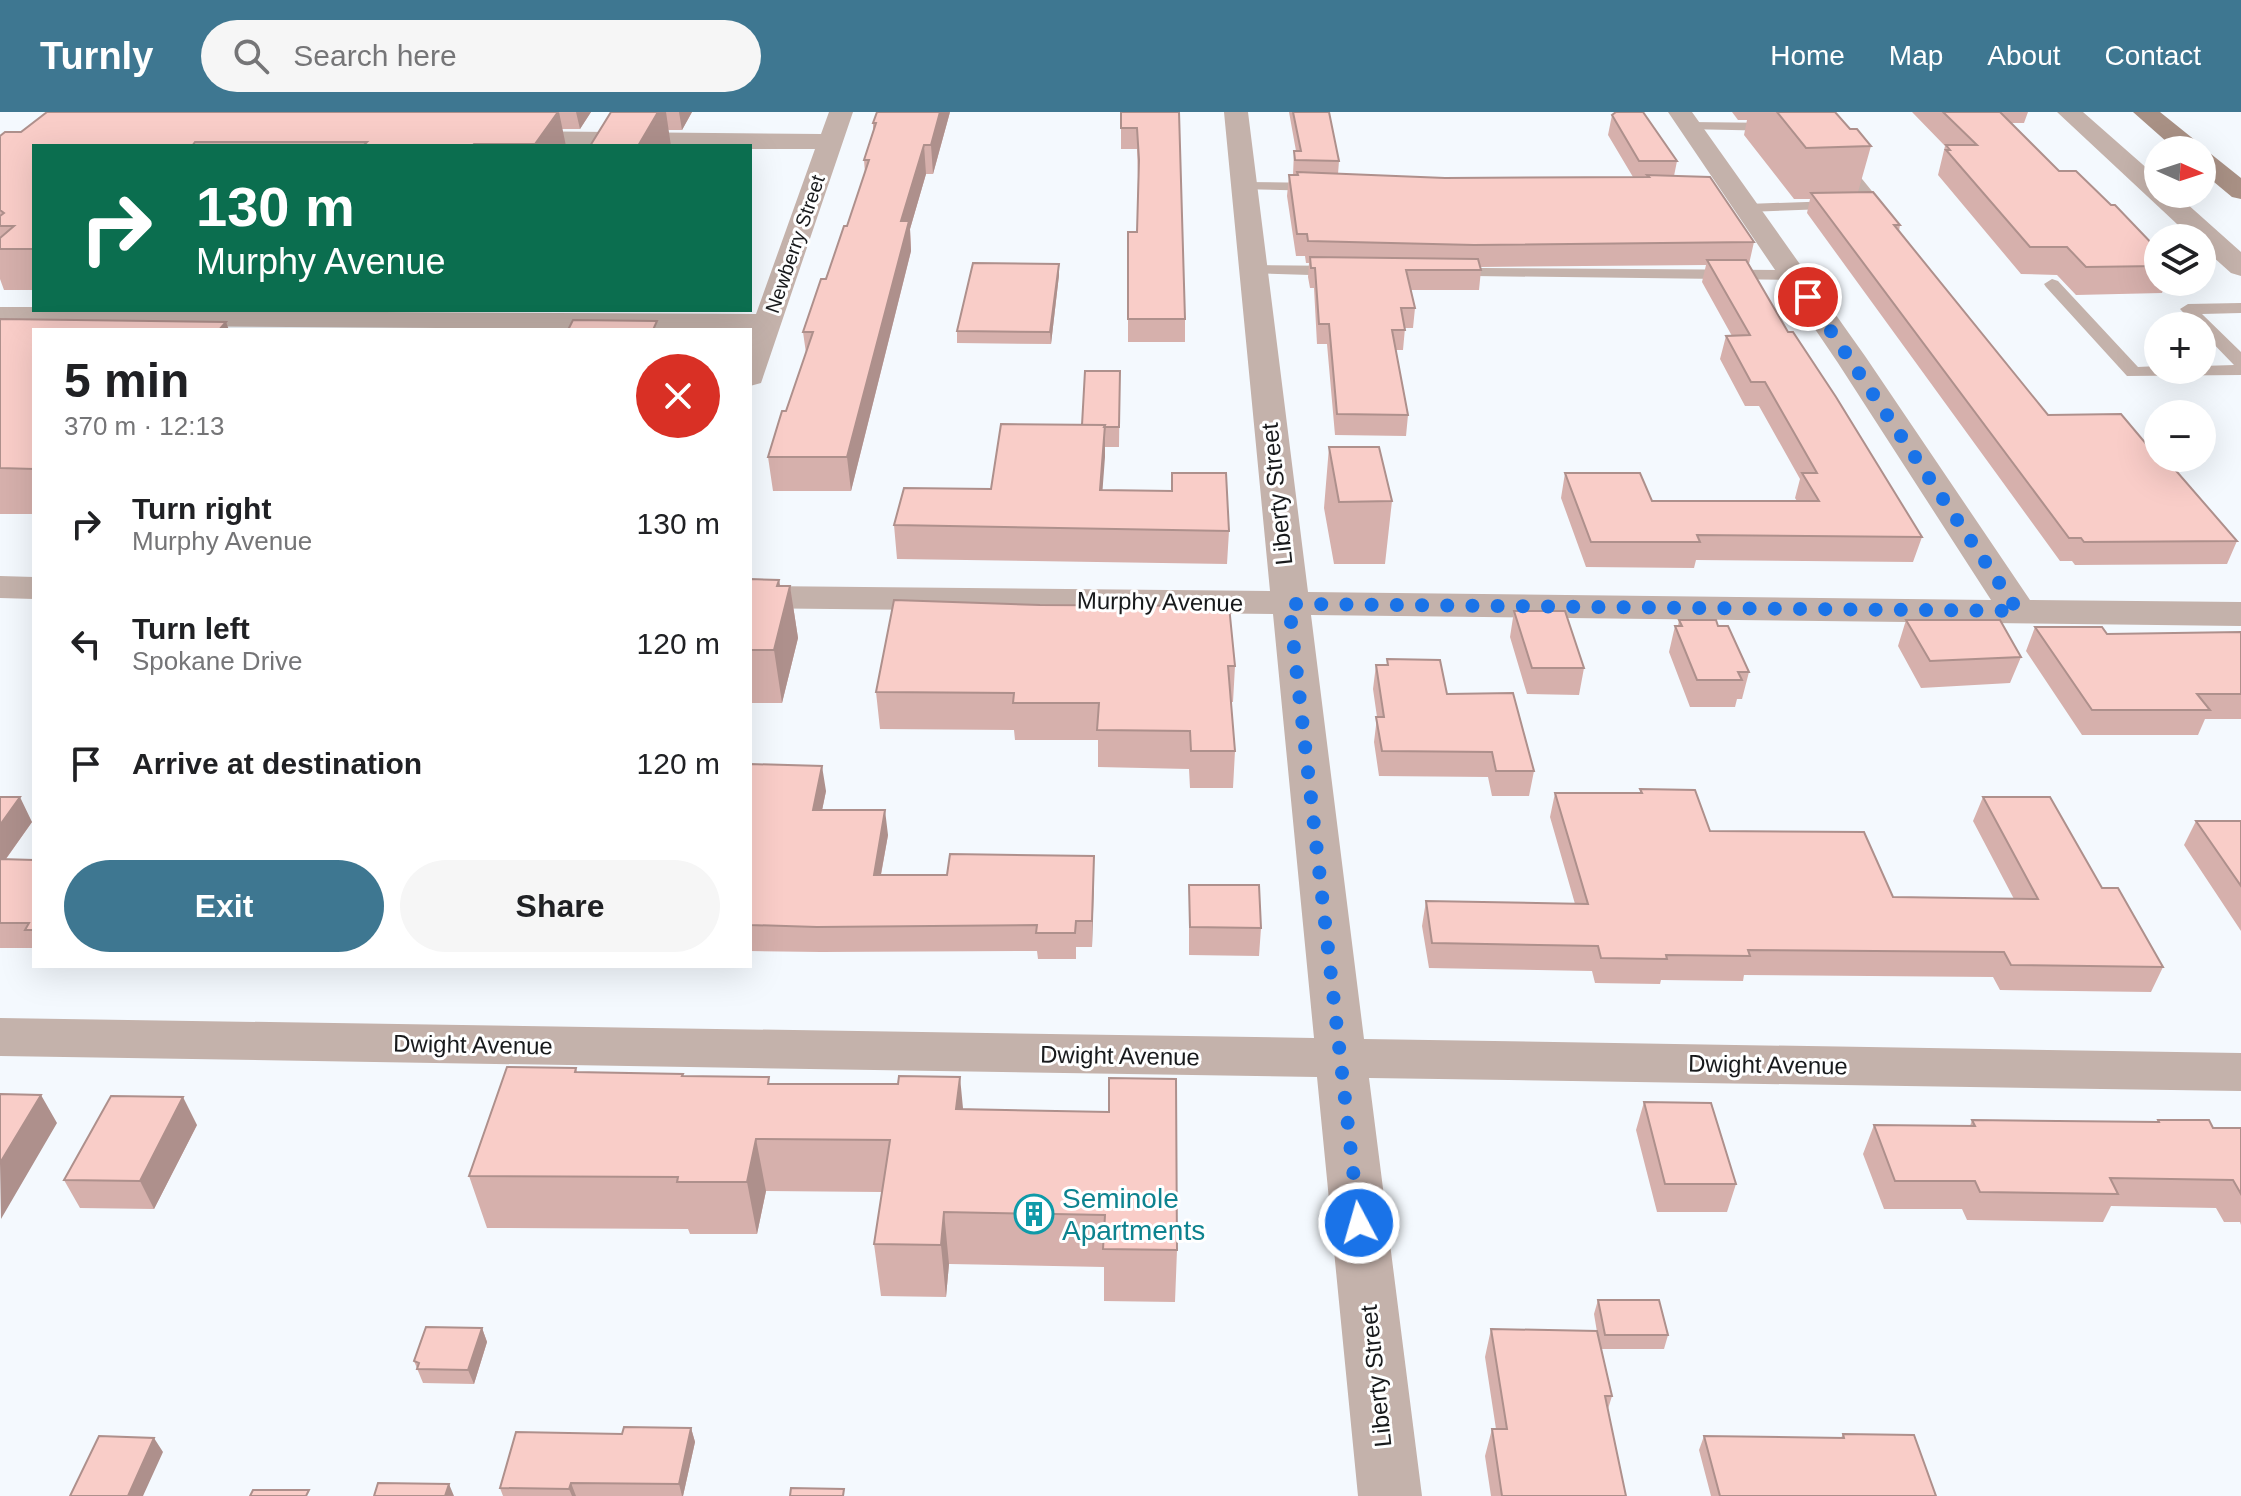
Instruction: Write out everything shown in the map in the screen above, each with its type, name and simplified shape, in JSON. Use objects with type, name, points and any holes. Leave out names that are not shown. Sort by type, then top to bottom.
[{"type":"main road","points":[[2145,112],[2175,136]]},
{"type":"main road","points":[[2216,170],[2241,191]]},
{"type":"street","name":"Newberry Street","points":[[752,370],[841,112]]},
{"type":"street","name":"Liberty Street","points":[[1236,112],[1390,1496]]},
{"type":"street","points":[[2069,112],[2144,180]]},
{"type":"street","points":[[1685,119],[1734,196],[1793,275],[2018,611]]},
{"type":"street","points":[[485,139],[831,142]]},
{"type":"street","points":[[2176,208],[2239,264]]},
{"type":"street","points":[[0,316],[122,314],[303,319],[768,323]]},
{"type":"street","points":[[0,587],[32,588]]},
{"type":"street","name":"Murphy Avenue","points":[[752,597],[2241,614]]},
{"type":"street","name":"Dwight Avenue","points":[[0,1037],[2241,1072]]},
{"type":"lane","points":[[1685,119],[1799,127]]},
{"type":"lane","points":[[1734,196],[1875,204],[1830,149]]},
{"type":"lane","points":[[1243,186],[1344,187]]},
{"type":"lane","points":[[1252,270],[1357,272]]},
{"type":"lane","points":[[1481,273],[1793,275]]},
{"type":"lane","points":[[2052,284],[2133,372],[2241,370]]},
{"type":"lane","points":[[2241,308],[2188,309],[2241,362]]},
{"type":"building","points":[[47,112],[558,112],[535,144],[32,144],[32,249],[0,249],[0,238],[14,226],[0,226],[0,216],[4,213],[0,210],[0,136],[5,132],[21,132]]},
{"type":"building","points":[[611,112],[658,112],[639,144],[591,144]]},
{"type":"building","points":[[877,112],[940,112],[931,145],[924,145],[901,221],[909,221],[847,457],[768,457],[782,411],[786,411],[813,332],[803,332],[821,279],[826,279],[869,160],[864,160]]},
{"type":"building","points":[[1121,112],[1179,112],[1185,319],[1128,319],[1128,232],[1137,232],[1139,160],[1137,128],[1121,128]]},
{"type":"building","points":[[1293,112],[1329,112],[1339,161],[1295,160],[1294,151],[1301,151]]},
{"type":"building","points":[[1616,112],[1643,112],[1677,161],[1639,161],[1612,115]]},
{"type":"building","points":[[1777,112],[1835,112],[1850,129],[1857,129],[1871,146],[1806,148]]},
{"type":"building","points":[[1943,112],[2000,112],[2059,171],[2076,171],[2144,235],[2144,266],[2086,267],[2067,247],[2030,247],[1946,150],[1950,150],[1946,145],[1977,145]]},
{"type":"building","points":[[1297,172],[1445,178],[1710,177],[1754,242],[1474,245],[1308,241],[1307,234],[1297,234],[1289,175],[1298,175]]},
{"type":"building","points":[[1873,192],[1900,225],[1894,225],[2048,415],[2121,414],[2144,441],[2144,472],[2177,472],[2237,541],[2084,542],[2081,538],[2069,538],[1811,193]]},
{"type":"building","points":[[1310,257],[1478,259],[1481,270],[1406,270],[1415,308],[1401,308],[1405,330],[1392,330],[1408,415],[1337,414],[1329,324],[1319,324],[1315,268],[1311,268]]},
{"type":"building","points":[[1707,260],[1746,260],[1788,332],[1793,332],[1836,397],[1922,537],[1697,535],[1700,542],[1591,542],[1565,473],[1640,473],[1652,501],[1819,501],[1802,473],[1817,473],[1765,382],[1751,382],[1726,336],[1750,335]]},
{"type":"building","points":[[973,263],[1059,264],[1050,332],[957,331]]},
{"type":"building","points":[[0,319],[226,322],[221,328],[32,328],[32,469],[0,468]]},
{"type":"building","points":[[573,320],[657,321],[654,328],[569,328]]},
{"type":"building","points":[[1085,371],[1120,371],[1119,427],[1082,425]]},
{"type":"building","points":[[1001,424],[1105,425],[1100,490],[1172,491],[1172,473],[1226,473],[1229,531],[894,525],[904,488],[991,489]]},
{"type":"building","points":[[1329,447],[1379,447],[1392,501],[1339,502]]},
{"type":"building","points":[[752,579],[779,580],[777,586],[790,586],[774,650],[752,650]]},
{"type":"building","points":[[894,600],[1229,606],[1235,666],[1228,666],[1235,751],[1191,751],[1190,731],[1097,730],[1099,703],[1013,703],[1014,693],[876,692]]},
{"type":"building","points":[[1514,611],[1565,611],[1584,668],[1532,668]]},
{"type":"building","points":[[1679,620],[1716,620],[1718,626],[1728,626],[1749,672],[1738,672],[1742,680],[1697,680],[1675,626],[1682,626]]},
{"type":"building","points":[[1906,620],[2000,620],[2021,657],[1930,661]]},
{"type":"building","points":[[2035,627],[2102,627],[2107,634],[2241,632],[2241,694],[2197,694],[2210,710],[2092,710]]},
{"type":"building","points":[[1387,659],[1440,660],[1447,694],[1513,693],[1534,771],[1496,771],[1492,752],[1382,751],[1376,717],[1384,717],[1376,665],[1388,665]]},
{"type":"building","points":[[752,764],[822,766],[813,810],[885,810],[874,875],[947,875],[950,854],[1094,856],[1092,921],[1076,921],[1075,933],[1036,933],[1037,925],[752,925]]},
{"type":"building","points":[[1640,789],[1695,790],[1710,831],[1864,832],[1893,897],[2038,899],[1983,797],[2050,797],[2102,888],[2118,888],[2163,967],[2011,965],[2004,952],[1748,950],[1750,956],[1601,958],[1598,946],[1432,943],[1426,901],[1588,904],[1555,793],[1642,793]]},
{"type":"building","points":[[0,797],[20,797],[0,825]]},
{"type":"building","points":[[2196,821],[2241,821],[2241,886]]},
{"type":"building","points":[[0,859],[32,860],[32,930],[25,930],[29,923],[0,923]]},
{"type":"building","points":[[1189,885],[1259,885],[1261,928],[1190,927]]},
{"type":"building","points":[[507,1067],[576,1068],[575,1072],[769,1077],[768,1084],[898,1084],[899,1076],[960,1077],[956,1109],[1109,1112],[1109,1078],[1176,1079],[1177,1250],[1103,1249],[1105,1215],[944,1212],[941,1245],[874,1244],[890,1140],[756,1139],[747,1182],[677,1182],[678,1177],[469,1176]]},
{"type":"building","points":[[0,1094],[41,1095],[0,1163]]},
{"type":"building","points":[[111,1096],[183,1097],[140,1181],[64,1180]]},
{"type":"building","points":[[1644,1102],[1711,1103],[1736,1184],[1665,1184]]},
{"type":"building","points":[[1972,1120],[2209,1120],[2213,1128],[2241,1128],[2241,1194],[2233,1180],[2110,1178],[2118,1194],[1980,1192],[1975,1181],[1895,1181],[1874,1125],[1975,1126]]},
{"type":"building","points":[[1598,1300],[1659,1300],[1668,1335],[1605,1335]]},
{"type":"building","points":[[426,1327],[482,1328],[468,1370],[417,1369],[419,1363],[414,1361]]},
{"type":"building","points":[[1491,1329],[1597,1331],[1612,1396],[1605,1396],[1626,1496],[1502,1496],[1492,1429],[1507,1429]]},
{"type":"building","points":[[624,1427],[691,1428],[679,1484],[571,1483],[569,1489],[500,1488],[516,1432],[622,1434]]},
{"type":"building","points":[[1843,1434],[1914,1435],[1936,1496],[1720,1496],[1704,1436],[1844,1438]]},
{"type":"building","points":[[99,1436],[154,1438],[128,1496],[70,1496]]},
{"type":"building","points":[[378,1483],[449,1484],[445,1496],[374,1496]]},
{"type":"building","points":[[791,1488],[844,1489],[843,1496],[790,1496]]},
{"type":"building","points":[[253,1490],[309,1490],[306,1496],[250,1496]]},
{"type":"place","name":"Seminole Apartments","points":[[1034,1214]]},
{"type":"route","points":[[1359,1223],[1289,604],[2018,611],[1808,297]]}]
